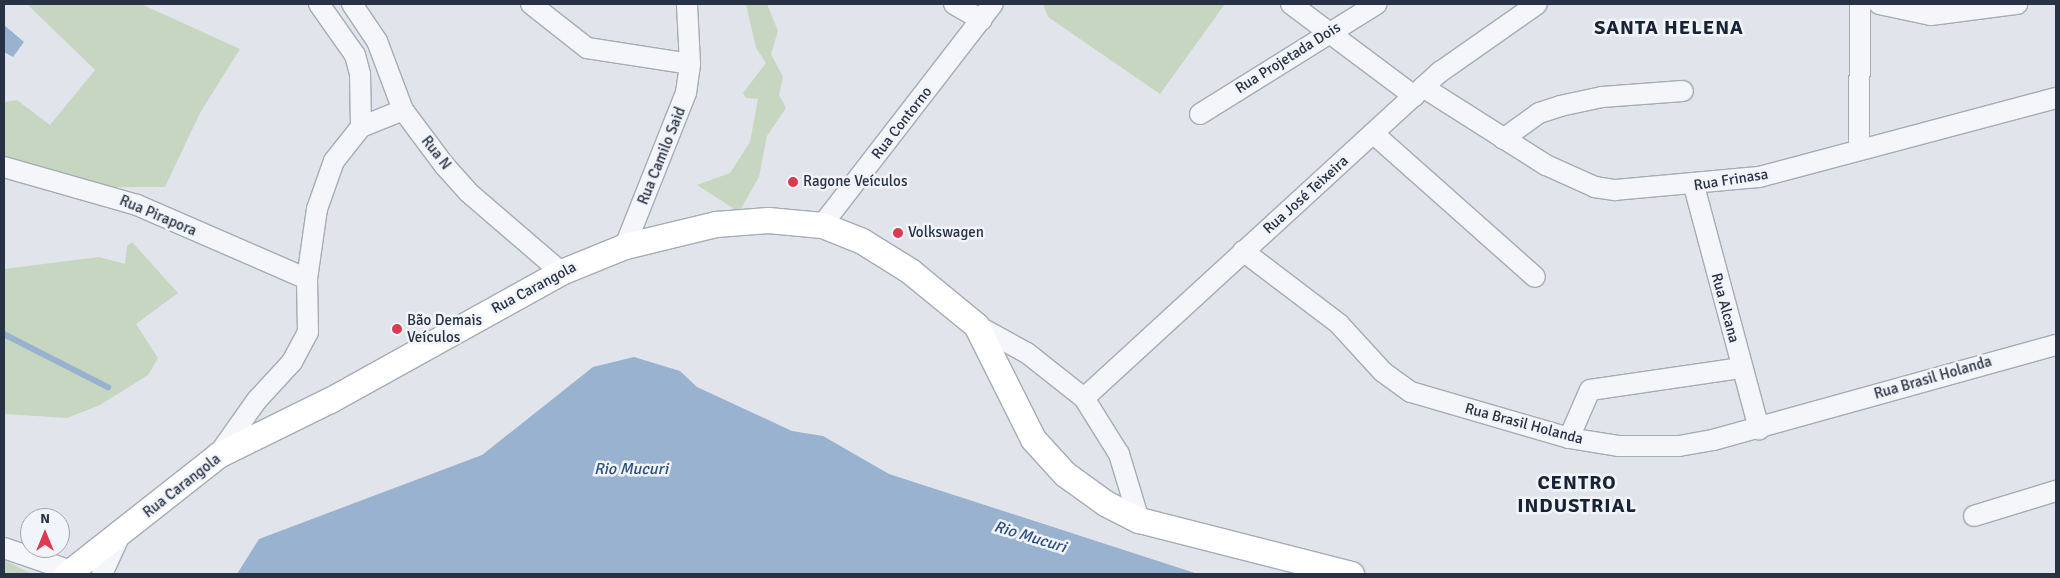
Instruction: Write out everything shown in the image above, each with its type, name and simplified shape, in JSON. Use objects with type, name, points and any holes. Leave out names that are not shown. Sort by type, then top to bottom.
[{"type":"main road","name":"Rua Carangola","points":[[69,573],[119,537],[218,455],[330,400],[561,272],[624,246],[716,224],[768,220],[822,225],[862,241],[910,270],[976,325]]},
{"type":"main road","points":[[976,325],[1033,439],[1066,474],[1139,520],[1351,574]]},
{"type":"street","points":[[319,4],[355,55],[360,74],[361,127]]},
{"type":"street","name":"Rua N","points":[[352,4],[389,65],[403,110],[468,192],[561,272]]},
{"type":"street","points":[[531,4],[587,48],[690,64]]},
{"type":"street","name":"Rua Camilo Said","points":[[624,246],[676,128],[690,64],[687,4]]},
{"type":"street","points":[[954,4],[982,20]]},
{"type":"street","name":"Rua Contorno","points":[[822,225],[993,4]]},
{"type":"street","name":"Rua Frinasa","points":[[1291,4],[1418,92],[1546,165],[1595,187],[1634,190],[1694,186],[1760,177],[2056,98]]},
{"type":"street","name":"Rua Projetada Dois","points":[[1200,114],[1377,4]]},
{"type":"street","name":"Rua José Teixeira","points":[[1084,398],[1418,92],[1537,4]]},
{"type":"street","points":[[1859,150],[1860,4]]},
{"type":"street","points":[[1879,4],[1931,14],[2017,4]]},
{"type":"street","points":[[360,74],[389,65]]},
{"type":"street","points":[[1503,139],[1539,113],[1560,106],[1602,97],[1683,91]]},
{"type":"street","points":[[218,455],[302,345],[308,332],[307,279],[321,188],[334,161],[361,127],[403,110]]},
{"type":"street","points":[[1374,134],[1536,277]]},
{"type":"street","name":"Rua Pirapora","points":[[4,167],[137,205],[307,279]]},
{"type":"street","name":"Rua Alcana","points":[[1694,186],[1741,368],[1759,428]]},
{"type":"street","name":"Rua Brasil Holanda","points":[[1243,251],[1339,324],[1398,385],[1569,438],[1619,446],[1679,446],[1759,428],[2056,345]]},
{"type":"street","points":[[976,325],[1027,353],[1084,398],[1120,454],[1139,520]]},
{"type":"street","points":[[1569,438],[1590,390],[1741,368]]},
{"type":"street","points":[[1974,516],[2056,491]]},
{"type":"street","points":[[102,574],[119,537]]},
{"type":"street","points":[[4,548],[69,573]]},
{"type":"green space","points":[[27,4],[141,4],[240,49],[200,113],[165,187],[105,187],[4,161],[4,102],[17,100],[50,125],[95,70]]},
{"type":"green space","points":[[746,4],[767,4],[778,31],[771,54],[783,77],[779,95],[786,108],[767,136],[759,177],[739,212],[697,185],[730,173],[750,142],[758,99],[746,98],[743,93],[766,63],[756,48]]},
{"type":"green space","points":[[1043,4],[1225,4],[1160,94],[1048,17]]},
{"type":"green space","points":[[132,242],[178,293],[136,324],[158,358],[148,375],[100,405],[67,418],[4,414],[4,269],[99,257],[125,264],[127,246]]},
{"type":"green space","points":[[4,560],[32,574],[4,574]]},
{"type":"water","points":[[4,25],[24,42],[13,57],[4,52]]},
{"type":"water","name":"Rio Mucuri","points":[[634,357],[680,371],[697,387],[792,431],[823,436],[889,474],[1198,574],[237,574],[259,539],[482,455],[593,367]]},
{"type":"waterway","points":[[4,334],[108,387]]},
{"type":"place","name":"Ragone Veículos","points":[[793,182]]},
{"type":"place","name":"Volkswagen","points":[[898,233]]},
{"type":"place","name":"Bão Demais Veículos","points":[[397,329]]},
{"type":"district","name":"SANTA HELENA","points":[[1669,27]]},
{"type":"district","name":"CENTRO INDUSTRIAL","points":[[1577,494]]}]
